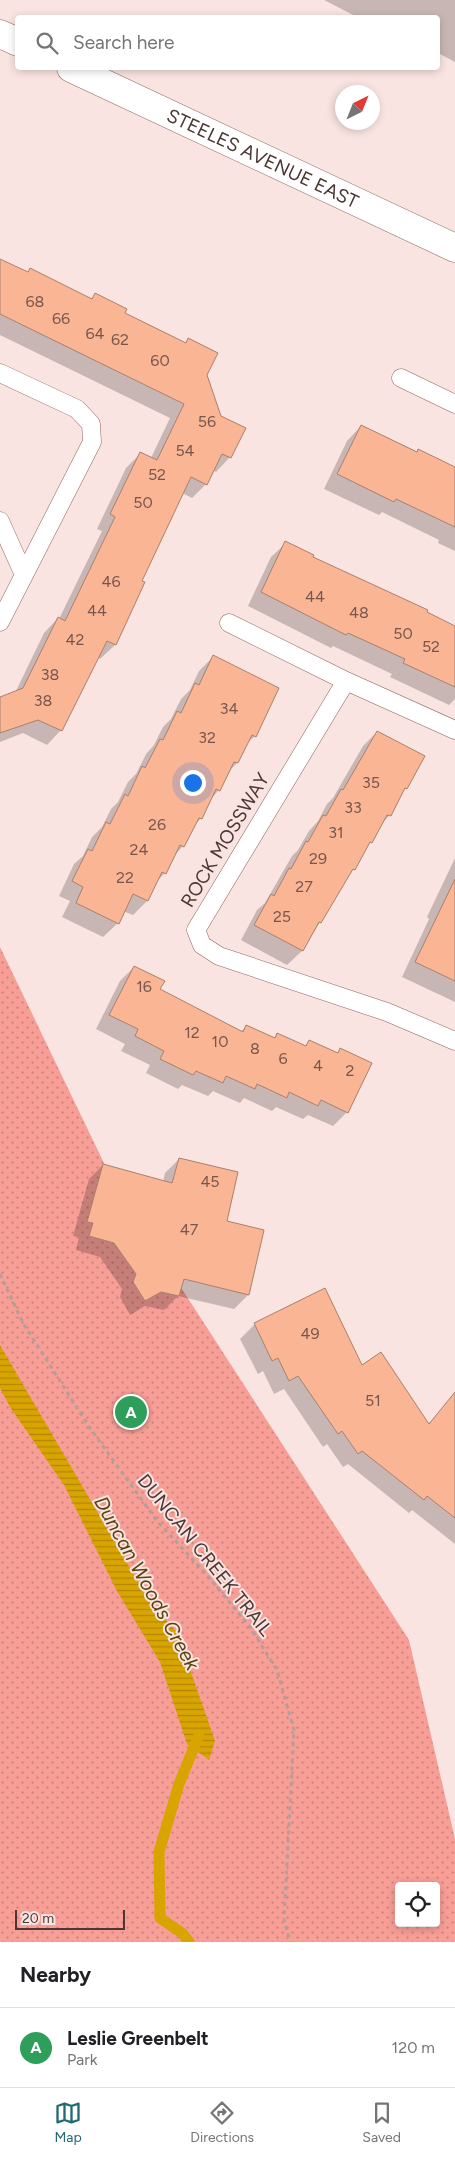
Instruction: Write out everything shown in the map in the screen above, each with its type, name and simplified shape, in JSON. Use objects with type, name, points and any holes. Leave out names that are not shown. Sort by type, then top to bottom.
[{"type":"main road","points":[[0,34],[15,41]]},
{"type":"main road","name":"STEELES AVENUE EAST","points":[[75,70],[455,248]]},
{"type":"lane","points":[[0,373],[77,409],[91,424],[92,442],[0,622]]},
{"type":"lane","points":[[401,378],[455,404]]},
{"type":"lane","points":[[0,521],[24,575]]},
{"type":"lane","points":[[229,623],[455,730]]},
{"type":"lane","name":"ROCK MOSSWAY","points":[[346,680],[196,930],[202,945],[219,956],[387,1012],[455,1041]]},
{"type":"path","name":"DUNCAN CREEK TRAIL","points":[[0,1274],[23,1323],[90,1428],[156,1522],[205,1573],[250,1627],[277,1670],[294,1730],[284,1920],[290,1942]]},
{"type":"shaded area","points":[[0,947],[114,1184],[409,1640],[455,1839],[455,1942],[0,1942]]},
{"type":"shaded area","points":[[0,1345],[151,1604],[177,1632],[215,1741],[209,1760],[187,1744],[160,1662],[117,1591],[64,1485],[10,1407],[0,1388]]},
{"type":"building","points":[[0,259],[28,272],[30,268],[92,299],[95,293],[127,309],[125,313],[186,343],[188,338],[218,353],[207,375],[221,416],[246,428],[231,458],[222,454],[207,485],[191,477],[142,581],[145,582],[116,645],[107,641],[62,731],[38,720],[0,733],[0,697],[23,688],[58,617],[65,621],[115,517],[110,514],[140,452],[157,460],[184,404],[0,314]]},
{"type":"building","points":[[361,425],[417,452],[418,449],[455,467],[455,527],[396,499],[394,502],[337,474]]},
{"type":"building","points":[[285,541],[314,555],[313,557],[428,610],[427,612],[455,626],[455,687],[403,663],[405,659],[348,633],[346,635],[261,592]]},
{"type":"building","points":[[213,655],[279,688],[256,737],[252,735],[238,763],[234,762],[220,791],[216,789],[202,819],[199,818],[184,847],[180,845],[166,874],[162,872],[148,901],[133,894],[119,924],[76,903],[83,887],[72,881],[88,849],[92,851],[106,822],[110,824],[125,794],[128,796],[142,766],[145,768],[160,739],[163,740],[177,711],[181,713],[195,683],[199,685]]},
{"type":"building","points":[[377,731],[425,756],[407,789],[405,788],[391,816],[387,815],[372,843],[370,842],[355,870],[353,869],[303,951],[254,925],[271,894],[274,896],[289,868],[291,869],[323,815],[326,816],[341,789],[343,790]]},
{"type":"building","points":[[455,879],[455,981],[415,962]]},
{"type":"building","points":[[134,966],[165,981],[160,989],[243,1032],[246,1025],[275,1038],[277,1033],[306,1046],[309,1040],[338,1053],[340,1048],[372,1063],[348,1113],[321,1100],[318,1106],[289,1092],[287,1098],[257,1084],[255,1089],[226,1076],[223,1083],[196,1071],[193,1075],[160,1059],[164,1051],[135,1036],[138,1029],[109,1015]]},
{"type":"building","points":[[179,1158],[238,1172],[227,1221],[264,1230],[249,1295],[184,1279],[179,1296],[161,1292],[145,1301],[133,1282],[136,1274],[114,1243],[89,1236],[93,1223],[87,1222],[103,1164],[172,1183]]},
{"type":"building","points":[[325,1288],[362,1365],[381,1352],[429,1424],[455,1392],[455,1518],[427,1496],[424,1500],[362,1451],[358,1454],[342,1431],[338,1434],[298,1376],[289,1381],[278,1358],[272,1361],[254,1323]]},
{"type":"waterway","name":"Duncan Woods Creek","points":[[189,1942],[182,1933],[160,1918],[159,1852],[179,1784],[199,1735]]},
{"type":"place","name":"Leslie Greenbelt","points":[[131,1412]]}]
